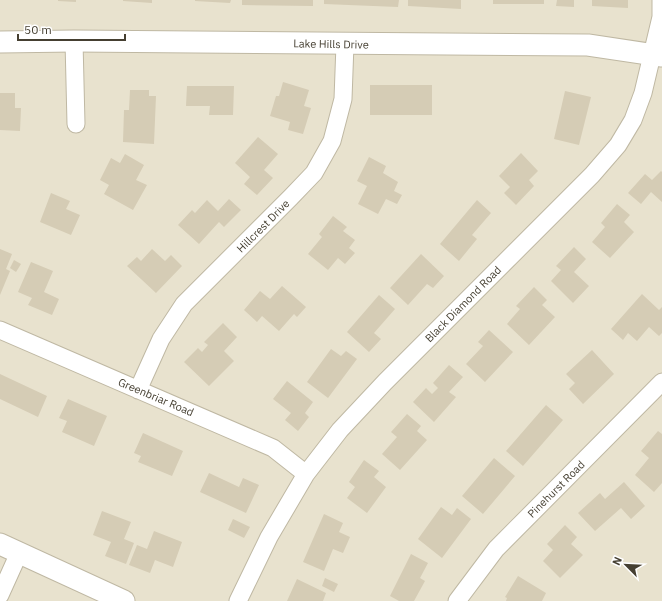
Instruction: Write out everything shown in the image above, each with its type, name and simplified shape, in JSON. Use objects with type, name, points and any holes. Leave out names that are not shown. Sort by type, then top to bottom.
[{"type":"street","name":"Black Diamond Road","points":[[238,601],[269,537],[306,474],[340,430],[385,382],[592,175],[618,145],[633,120],[657,55],[661,17],[661,0]]},
{"type":"street","name":"Lake Hills Drive","points":[[0,42],[74,41],[588,45],[657,55]]},
{"type":"street","points":[[74,41],[76,124]]},
{"type":"street","name":"Hillcrest Drive","points":[[138,390],[161,339],[184,304],[314,173],[332,141],[342,99],[345,44]]},
{"type":"street","name":"Greenbriar Road","points":[[0,330],[273,448],[306,474]]},
{"type":"street","name":"Pinehurst Road","points":[[457,601],[496,549],[662,382]]},
{"type":"street","points":[[0,544],[124,601]]},
{"type":"street","points":[[0,596],[19,552]]},
{"type":"shaded area","points":[[0,0],[662,0],[662,601],[0,601]]},
{"type":"building","points":[[76,0],[76,2],[58,1]]},
{"type":"building","points":[[152,0],[152,3],[123,1]]},
{"type":"building","points":[[195,0],[231,0],[230,3]]},
{"type":"building","points":[[242,0],[313,0],[313,6],[242,5]]},
{"type":"building","points":[[324,0],[399,0],[398,7],[324,4]]},
{"type":"building","points":[[408,0],[461,0],[461,9],[408,6]]},
{"type":"building","points":[[493,0],[544,0],[544,4],[493,4]]},
{"type":"building","points":[[557,0],[574,0],[574,7],[556,6]]},
{"type":"building","points":[[592,0],[628,0],[628,8],[592,6]]},
{"type":"building","points":[[283,82],[309,90],[304,106],[311,108],[303,134],[288,130],[290,122],[270,116],[276,96],[279,96]]},
{"type":"building","points":[[370,85],[432,85],[432,115],[370,115]]},
{"type":"building","points":[[187,86],[234,86],[233,115],[209,115],[210,106],[186,106]]},
{"type":"building","points":[[130,90],[149,90],[149,96],[156,96],[154,144],[123,142],[124,110],[129,110]]},
{"type":"building","points":[[565,91],[591,97],[579,145],[554,139]]},
{"type":"building","points":[[0,93],[15,93],[15,108],[21,108],[20,131],[0,130]]},
{"type":"building","points":[[258,137],[278,154],[264,170],[273,178],[257,195],[244,184],[250,177],[235,163]]},
{"type":"building","points":[[521,153],[538,171],[529,180],[534,186],[516,205],[504,193],[510,187],[499,176]]},
{"type":"building","points":[[125,154],[144,165],[136,180],[147,185],[133,210],[104,194],[109,185],[100,180],[111,158],[120,163]]},
{"type":"building","points":[[369,157],[386,166],[383,173],[398,182],[394,191],[402,195],[397,204],[386,199],[378,214],[358,204],[367,186],[357,181]]},
{"type":"building","points":[[661,171],[662,202],[651,192],[641,204],[628,193],[645,174],[652,180]]},
{"type":"building","points":[[51,193],[70,201],[66,209],[80,215],[71,235],[40,222]]},
{"type":"building","points":[[229,199],[241,210],[224,227],[219,222],[199,244],[178,225],[192,210],[195,213],[207,200],[218,211]]},
{"type":"building","points":[[477,200],[491,213],[472,235],[477,239],[459,261],[440,244]]},
{"type":"building","points":[[617,204],[630,215],[624,222],[634,232],[610,258],[592,242],[605,227],[601,223]]},
{"type":"building","points":[[333,216],[347,227],[343,231],[355,240],[349,248],[355,253],[345,264],[338,258],[328,270],[308,254],[322,237],[319,234]]},
{"type":"building","points":[[574,247],[586,259],[574,272],[589,286],[573,303],[551,281],[561,270],[556,266]]},
{"type":"building","points":[[0,249],[12,254],[6,269],[10,271],[0,295]]},
{"type":"building","points":[[152,249],[165,261],[171,255],[182,266],[156,293],[127,266],[137,257],[141,261]]},
{"type":"building","points":[[421,254],[444,276],[433,288],[427,284],[408,305],[390,288]]},
{"type":"building","points":[[14,260],[21,264],[16,272],[10,268]]},
{"type":"building","points":[[31,262],[53,271],[44,292],[59,299],[52,315],[28,305],[32,298],[18,292]]},
{"type":"building","points":[[282,286],[306,307],[297,317],[294,314],[279,331],[262,316],[257,322],[244,310],[260,291],[270,299]]},
{"type":"building","points":[[534,287],[547,300],[542,305],[555,317],[529,345],[507,324],[520,309],[516,306]]},
{"type":"building","points":[[642,294],[659,310],[662,307],[662,333],[659,336],[649,327],[637,341],[628,333],[623,340],[611,329]]},
{"type":"building","points":[[379,295],[395,309],[374,333],[381,339],[369,352],[347,332]]},
{"type":"building","points":[[223,323],[237,337],[224,351],[234,361],[209,386],[184,362],[198,348],[202,352],[208,345],[204,342]]},
{"type":"building","points":[[489,330],[513,352],[485,382],[466,364],[483,346],[478,342]]},
{"type":"building","points":[[331,349],[341,356],[346,351],[357,359],[328,398],[307,382]]},
{"type":"building","points":[[592,350],[614,374],[583,404],[569,389],[575,383],[566,374]]},
{"type":"building","points":[[449,365],[463,377],[449,392],[456,397],[434,422],[413,402],[426,388],[432,394],[438,388],[433,383]]},
{"type":"building","points":[[0,374],[47,396],[38,417],[0,399]]},
{"type":"building","points":[[287,381],[313,402],[305,413],[309,417],[298,431],[285,420],[291,413],[273,399]]},
{"type":"building","points":[[68,399],[107,416],[94,446],[62,432],[67,421],[59,418]]},
{"type":"building","points":[[546,405],[563,420],[523,466],[506,451]]},
{"type":"building","points":[[407,414],[421,426],[417,431],[427,440],[400,470],[382,454],[397,437],[391,432]]},
{"type":"building","points":[[658,431],[662,434],[662,483],[654,492],[635,475],[649,458],[641,451]]},
{"type":"building","points":[[143,433],[183,451],[172,476],[138,462],[141,456],[134,453]]},
{"type":"building","points":[[494,458],[515,476],[483,514],[462,496]]},
{"type":"building","points":[[364,460],[379,471],[374,477],[386,487],[367,513],[347,498],[355,487],[349,482]]},
{"type":"building","points":[[209,473],[239,487],[243,478],[259,485],[246,513],[200,492]]},
{"type":"building","points":[[624,482],[645,506],[631,519],[621,508],[595,531],[578,513],[600,493],[605,499]]},
{"type":"building","points":[[441,507],[452,515],[457,508],[471,519],[442,558],[418,539]]},
{"type":"building","points":[[102,511],[131,522],[124,539],[134,543],[126,564],[105,556],[111,542],[93,535]]},
{"type":"building","points":[[324,514],[343,523],[339,532],[350,537],[343,553],[333,549],[324,571],[303,562]]},
{"type":"building","points":[[233,519],[250,527],[244,538],[228,530]]},
{"type":"building","points":[[565,525],[577,537],[571,544],[583,555],[560,578],[543,561],[553,550],[547,544]]},
{"type":"building","points":[[154,531],[182,542],[173,567],[155,560],[150,573],[129,565],[137,545],[147,549]]},
{"type":"building","points":[[411,554],[428,563],[420,578],[425,581],[414,601],[399,601],[390,596]]},
{"type":"building","points":[[518,576],[546,593],[542,601],[506,601],[507,598],[505,597]]},
{"type":"building","points":[[325,578],[338,584],[334,592],[322,586]]},
{"type":"building","points":[[297,579],[326,593],[323,601],[287,601]]}]
